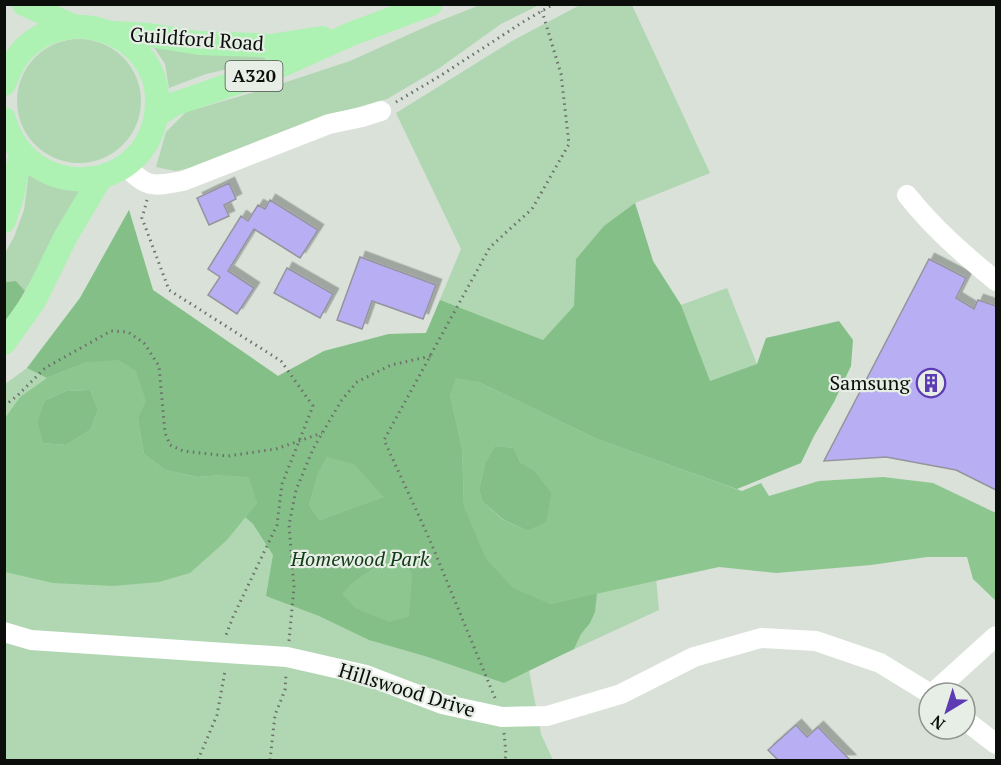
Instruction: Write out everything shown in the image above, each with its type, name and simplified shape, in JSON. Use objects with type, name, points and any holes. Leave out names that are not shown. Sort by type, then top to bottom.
[{"type":"main road","name":"A320","points":[[24,4],[71,25]]},
{"type":"main road","name":"Guildford Road","points":[[156,116],[174,104],[261,74],[351,34],[431,4]]},
{"type":"main road","name":"A320","points":[[4,84],[11,66],[36,38],[52,30],[71,25],[86,25],[114,33],[128,41],[148,65],[157,95],[156,116],[149,139],[140,151],[112,173],[83,180],[49,173],[34,164],[13,141],[4,119]]},
{"type":"main road","name":"Guildford Road","points":[[114,33],[149,35],[200,43],[270,46],[351,34]]},
{"type":"main road","points":[[4,221],[21,152]]},
{"type":"main road","points":[[4,343],[34,301],[66,236],[101,177]]},
{"type":"street","points":[[124,165],[141,181],[151,184],[183,181],[329,124],[381,111]]},
{"type":"street","points":[[907,195],[923,215],[959,251],[996,281]]},
{"type":"street","name":"Hillswood Drive","points":[[4,632],[31,640],[287,657],[366,675],[442,704],[502,717],[547,716],[621,694],[694,657],[760,638],[816,641],[880,663],[917,685]]},
{"type":"street","points":[[945,681],[996,636]]},
{"type":"street","points":[[977,729],[996,744]]},
{"type":"path","points":[[381,111],[554,4]]},
{"type":"path","points":[[505,760],[502,717],[429,538],[384,440],[490,247],[532,209],[569,144],[561,74],[542,11]]},
{"type":"path","points":[[151,184],[142,218],[169,290],[281,361],[314,406],[282,484],[277,525],[232,617],[225,637]]},
{"type":"path","points":[[4,406],[45,369],[111,331],[128,332],[144,342],[159,366],[165,433],[170,445],[183,451],[228,456],[276,449],[322,433]]},
{"type":"path","points":[[289,645],[294,587],[289,525],[296,490],[313,450],[341,400],[357,382],[391,365],[431,356]]},
{"type":"path","points":[[198,760],[217,715],[226,662]]},
{"type":"path","points":[[270,760],[275,716],[285,690],[286,674]]},
{"type":"green space","points":[[480,5],[539,5],[501,24],[438,69],[387,99],[322,117],[201,166],[175,171],[156,167],[166,132],[186,112],[350,61]]},
{"type":"green space","name":"Homewood Park","points":[[580,5],[632,5],[710,173],[635,203],[653,261],[681,305],[727,288],[757,364],[737,489],[645,457],[659,610],[529,670],[541,734],[553,760],[5,760],[5,384],[27,368],[80,298],[129,210],[153,290],[278,376],[324,351],[389,334],[426,333],[461,249],[396,113],[512,41]]},
{"type":"green space","points":[[79,39],[103,43],[123,57],[137,77],[141,101],[137,125],[123,145],[103,159],[79,163],[55,159],[35,145],[21,125],[17,101],[21,77],[35,57],[55,43]]},
{"type":"green space","points":[[153,46],[260,54],[267,60],[206,74],[169,88],[165,64]]},
{"type":"green space","points":[[29,172],[85,187],[25,291],[16,281],[5,282],[5,253],[24,210]]},
{"type":"green space","points":[[635,203],[653,261],[681,305],[710,381],[757,364],[766,338],[839,321],[853,340],[851,366],[801,463],[737,489],[597,439],[479,382],[450,394],[462,448],[464,507],[550,604],[597,593],[595,612],[574,649],[504,683],[369,640],[319,616],[266,596],[273,555],[253,524],[245,517],[257,503],[221,475],[198,477],[165,470],[144,454],[138,419],[87,362],[47,378],[27,368],[80,298],[129,210],[153,290],[278,376],[324,351],[389,334],[426,333],[440,300],[543,340],[574,306],[576,259],[604,226]],"holes":[[[327,457],[383,497],[320,520],[309,505],[318,474]]]},
{"type":"green space","points":[[16,281],[25,291],[5,325],[5,282]]},
{"type":"green space","points":[[90,390],[98,410],[90,430],[66,445],[43,443],[37,423],[44,401],[66,391]]},
{"type":"green space","points":[[495,446],[514,448],[520,462],[535,471],[552,493],[547,522],[528,531],[504,520],[483,502],[479,490],[485,463]]},
{"type":"shaded area","points":[[119,360],[136,371],[146,401],[138,419],[144,454],[165,470],[198,477],[221,475],[249,477],[257,503],[227,540],[190,573],[159,582],[113,586],[53,583],[5,572],[5,418],[20,397],[47,378],[87,362]],"holes":[[[90,390],[98,410],[90,430],[66,445],[43,443],[37,423],[44,401],[66,391]]]},
{"type":"shaded area","points":[[456,378],[479,382],[597,439],[742,491],[761,483],[769,496],[819,481],[883,477],[933,483],[996,513],[996,601],[973,579],[967,557],[927,557],[871,565],[776,573],[719,567],[550,604],[513,588],[486,559],[464,507],[462,448],[450,394]],"holes":[[[495,446],[514,448],[520,462],[535,471],[552,493],[546,522],[528,531],[503,520],[483,502],[479,490],[485,463]]]},
{"type":"shaded area","points":[[327,457],[354,464],[384,497],[320,520],[309,505],[318,474]]},
{"type":"shaded area","points":[[399,549],[412,575],[409,617],[389,622],[355,608],[342,594],[351,584]]},
{"type":"building","points":[[229,183],[236,199],[224,205],[229,216],[209,225],[197,198]]},
{"type":"building","points":[[270,200],[318,230],[300,258],[254,229],[228,271],[254,288],[237,314],[208,295],[220,277],[208,269],[241,216],[248,221],[258,205],[265,209]]},
{"type":"building","points":[[360,257],[436,285],[423,319],[372,301],[362,329],[337,320]]},
{"type":"building","name":"Samsung","points":[[929,259],[966,278],[956,298],[974,309],[978,300],[996,306],[996,490],[956,470],[886,457],[824,461]]},
{"type":"building","points":[[287,268],[333,294],[320,318],[274,293]]},
{"type":"building","points":[[796,725],[807,737],[818,727],[850,760],[778,760],[768,750]]},
{"type":"place","name":"Samsung","points":[[931,383]]}]
